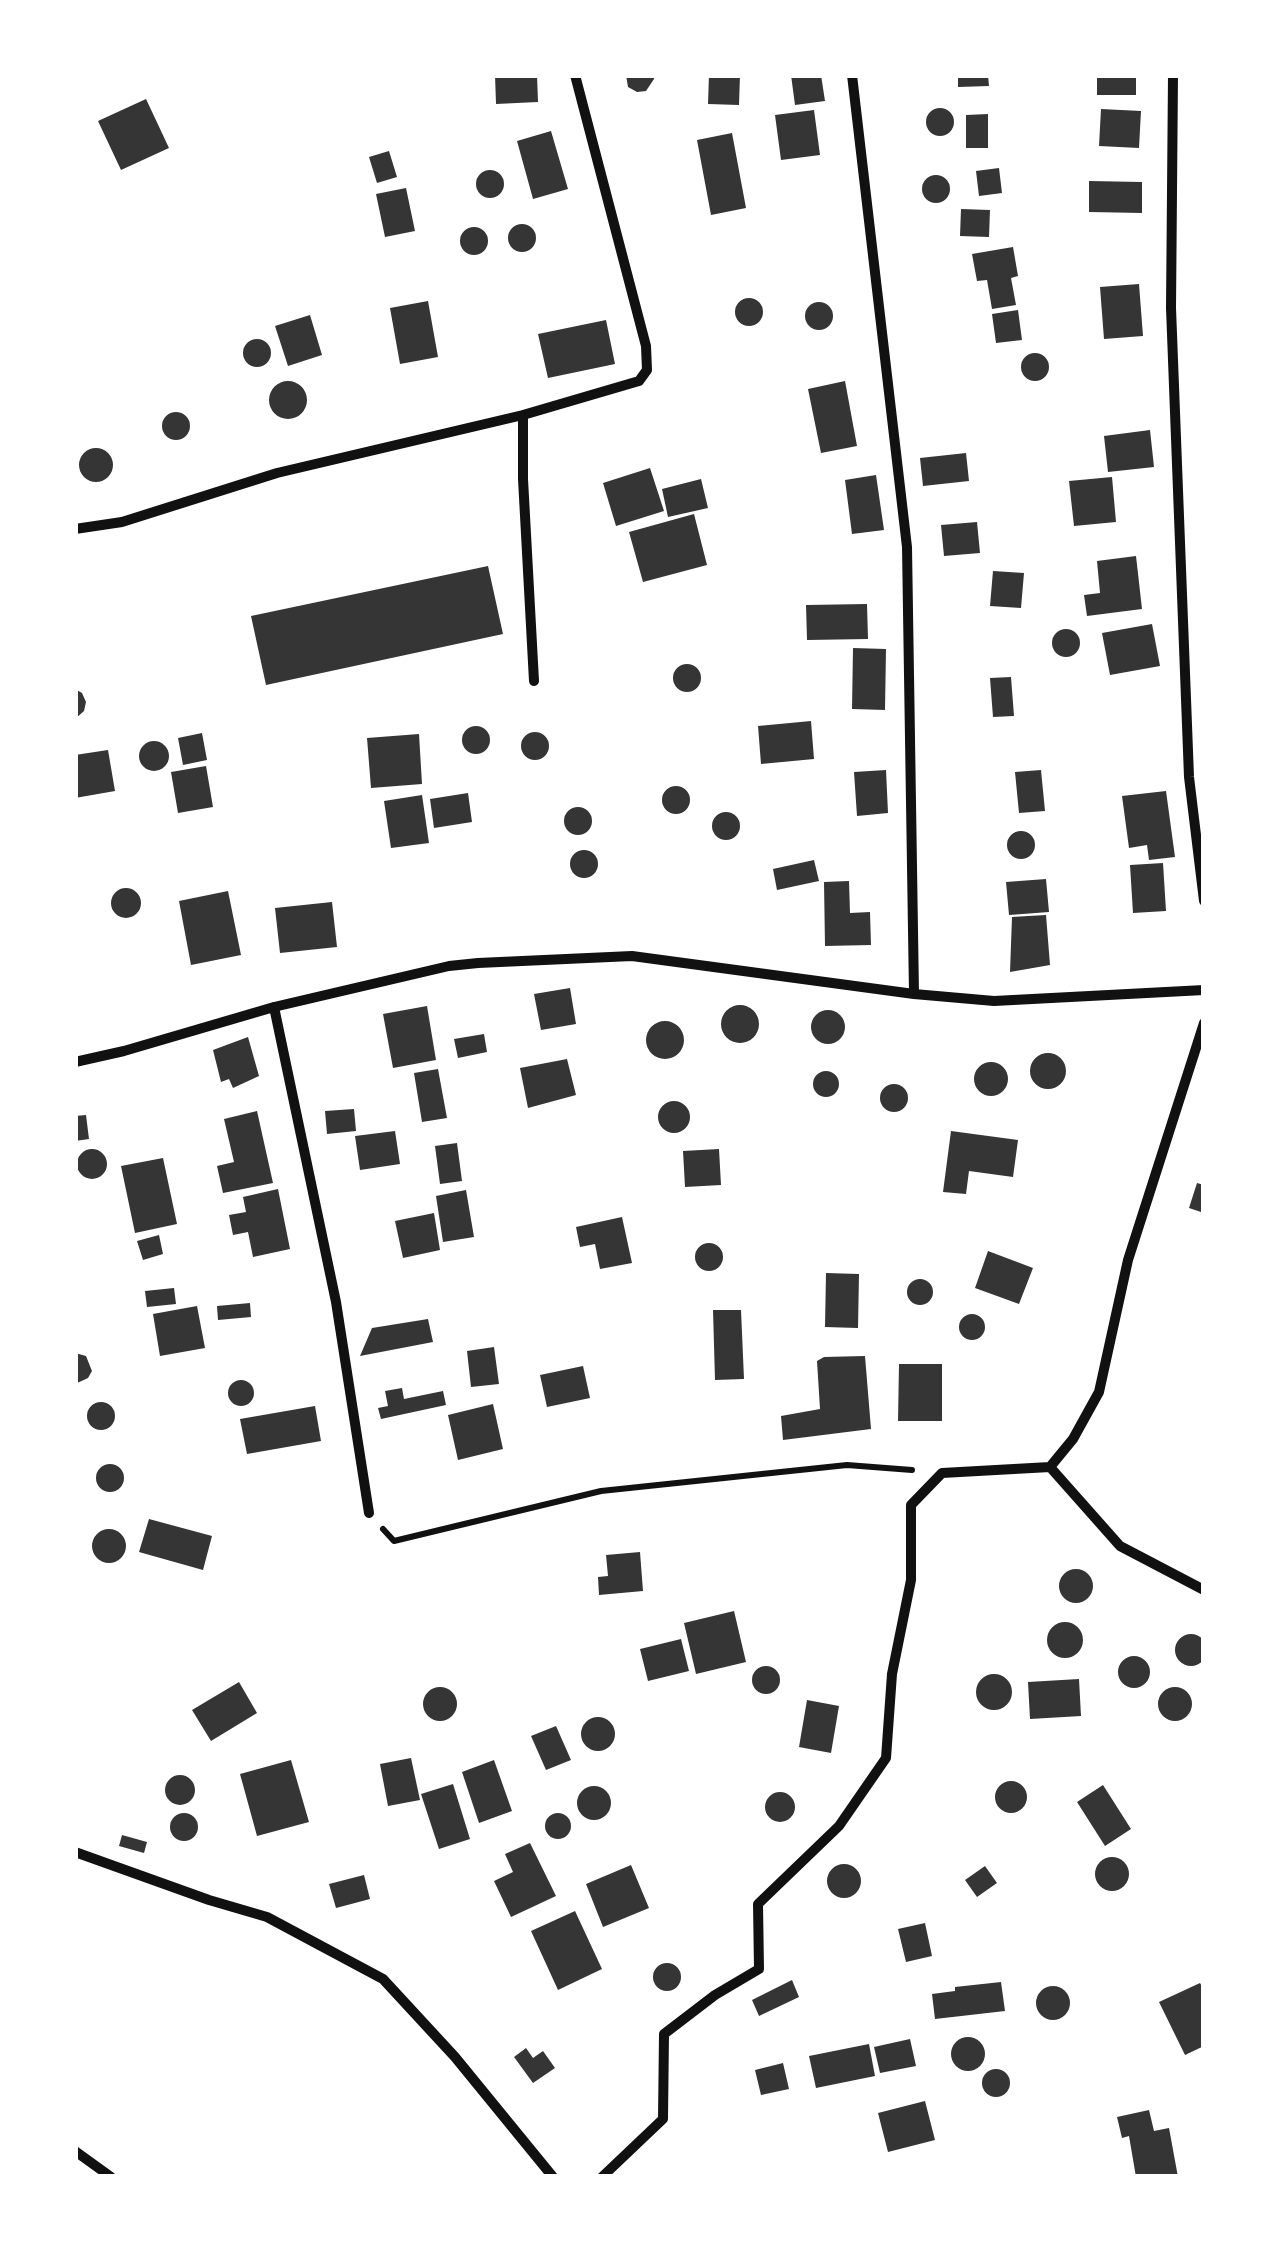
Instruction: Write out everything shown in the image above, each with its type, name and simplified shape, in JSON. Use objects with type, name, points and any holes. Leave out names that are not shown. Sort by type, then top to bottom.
[{"type":"street","points":[[75,529],[122,522],[277,473],[522,415],[639,381],[646,370],[646,346],[575,75]]},
{"type":"street","points":[[852,75],[908,547],[914,994]]},
{"type":"street","points":[[1173,75],[1171,308],[1189,777],[1204,901]]},
{"type":"street","points":[[522,415],[534,682]]},
{"type":"street","points":[[75,1062],[274,1007],[449,966],[632,956],[994,1001],[1204,990]]},
{"type":"street","points":[[274,1007],[336,1302],[369,1513]]},
{"type":"street","points":[[602,2177],[663,2118],[664,2034],[715,1995],[759,1969],[758,1904],[839,1826],[886,1758],[892,1674],[911,1580],[911,1505],[942,1473],[1050,1468],[1073,1439],[1099,1392],[1128,1260],[1204,1023]]},
{"type":"street","points":[[1050,1468],[1120,1546],[1204,1590]]},
{"type":"street","points":[[75,1852],[267,1917],[383,1978],[455,2057],[552,2177]]},
{"type":"street","points":[[75,2150],[111,2177]]},
{"type":"path","points":[[369,1513],[394,1541],[602,1490],[847,1465],[942,1473]]},
{"type":"building","points":[[495,75],[537,75],[538,102],[496,104]]},
{"type":"building","points":[[626,75],[654,75],[654,79],[646,91],[637,92],[628,87]]},
{"type":"building","points":[[709,75],[740,75],[739,105],[708,104]]},
{"type":"building","points":[[791,75],[821,75],[825,101],[795,105]]},
{"type":"building","points":[[958,75],[988,75],[989,86],[958,87]]},
{"type":"building","points":[[1097,75],[1136,75],[1136,95],[1097,95]]},
{"type":"building","points":[[146,99],[169,148],[121,170],[98,121]]},
{"type":"building","points":[[940,108],[950,112],[954,122],[950,132],[940,136],[930,132],[926,122],[930,112]]},
{"type":"building","points":[[1101,109],[1141,111],[1139,148],[1099,146]]},
{"type":"building","points":[[814,110],[820,155],[781,160],[775,115]]},
{"type":"building","points":[[988,114],[988,148],[966,148],[966,115]]},
{"type":"building","points":[[551,131],[568,189],[533,199],[517,141]]},
{"type":"building","points":[[732,133],[746,208],[711,215],[697,140]]},
{"type":"building","points":[[389,151],[397,177],[377,183],[369,157]]},
{"type":"building","points":[[999,168],[1002,193],[979,196],[976,171]]},
{"type":"building","points":[[490,170],[500,174],[504,184],[500,194],[490,198],[480,194],[476,184],[480,174]]},
{"type":"building","points":[[936,175],[946,179],[950,189],[946,199],[936,203],[926,199],[922,189],[926,179]]},
{"type":"building","points":[[1089,181],[1142,182],[1142,213],[1089,212]]},
{"type":"building","points":[[406,188],[415,231],[385,237],[376,194]]},
{"type":"building","points":[[961,209],[990,210],[989,237],[960,236]]},
{"type":"building","points":[[522,224],[532,228],[536,238],[532,248],[522,252],[512,248],[508,238],[512,228]]},
{"type":"building","points":[[474,227],[484,231],[488,241],[484,251],[474,255],[464,251],[460,241],[464,231]]},
{"type":"building","points":[[1013,247],[1018,276],[1011,278],[1016,305],[992,309],[987,280],[977,281],[972,254]]},
{"type":"building","points":[[1139,284],[1143,336],[1104,339],[1100,287]]},
{"type":"building","points":[[749,298],[759,302],[763,312],[759,322],[749,326],[739,322],[735,312],[739,302]]},
{"type":"building","points":[[428,301],[438,357],[400,364],[390,308]]},
{"type":"building","points":[[819,302],[829,306],[833,316],[829,326],[819,330],[809,326],[805,316],[809,306]]},
{"type":"building","points":[[1018,310],[1022,340],[996,343],[992,314]]},
{"type":"building","points":[[310,315],[322,355],[288,366],[275,326]]},
{"type":"building","points":[[606,320],[615,364],[548,378],[538,334]]},
{"type":"building","points":[[257,339],[267,343],[271,353],[267,363],[257,367],[247,363],[243,353],[247,343]]},
{"type":"building","points":[[1035,353],[1045,357],[1049,367],[1045,377],[1035,381],[1025,377],[1021,367],[1025,357]]},
{"type":"building","points":[[288,381],[301,387],[307,400],[301,413],[288,419],[275,413],[269,400],[275,387]]},
{"type":"building","points":[[845,381],[857,446],[821,453],[808,389]]},
{"type":"building","points":[[176,412],[186,416],[190,426],[186,436],[176,440],[166,436],[162,426],[166,416]]},
{"type":"building","points":[[1150,430],[1154,467],[1108,472],[1104,436]]},
{"type":"building","points":[[96,448],[108,453],[113,465],[108,477],[96,482],[84,477],[79,465],[84,453]]},
{"type":"building","points":[[966,453],[969,481],[923,486],[920,458]]},
{"type":"building","points":[[650,468],[664,511],[616,526],[603,483]]},
{"type":"building","points":[[876,475],[884,530],[852,534],[845,480]]},
{"type":"building","points":[[1112,477],[1116,522],[1074,526],[1069,481]]},
{"type":"building","points":[[701,479],[708,508],[668,517],[662,489]]},
{"type":"building","points":[[694,514],[707,565],[643,582],[629,532]]},
{"type":"building","points":[[977,522],[980,553],[944,556],[941,525]]},
{"type":"building","points":[[1136,556],[1142,609],[1087,616],[1084,595],[1100,593],[1097,561]]},
{"type":"building","points":[[488,566],[503,634],[266,685],[251,616]]},
{"type":"building","points":[[993,571],[1024,573],[1021,608],[990,606]]},
{"type":"building","points":[[867,604],[868,639],[807,640],[806,605]]},
{"type":"building","points":[[1152,624],[1160,666],[1110,675],[1102,633]]},
{"type":"building","points":[[1066,629],[1076,633],[1080,643],[1076,653],[1066,657],[1056,653],[1052,643],[1056,633]]},
{"type":"building","points":[[853,648],[886,649],[885,710],[852,709]]},
{"type":"building","points":[[687,664],[697,668],[701,678],[697,688],[687,692],[677,688],[673,678],[677,668]]},
{"type":"building","points":[[1011,677],[1014,716],[993,717],[990,678]]},
{"type":"building","points":[[75,689],[86,702],[84,711],[75,719]]},
{"type":"building","points":[[811,721],[814,759],[761,764],[758,726]]},
{"type":"building","points":[[476,726],[486,730],[490,740],[486,750],[476,754],[466,750],[462,740],[466,730]]},
{"type":"building","points":[[535,732],[545,736],[549,746],[545,756],[535,760],[525,756],[521,746],[525,736]]},
{"type":"building","points":[[202,733],[207,760],[183,765],[178,738]]},
{"type":"building","points":[[419,734],[422,784],[371,788],[367,738]]},
{"type":"building","points":[[154,741],[165,745],[169,756],[165,767],[154,771],[143,767],[139,756],[143,745]]},
{"type":"building","points":[[108,750],[115,791],[75,798],[75,755]]},
{"type":"building","points":[[206,766],[213,807],[178,813],[171,772]]},
{"type":"building","points":[[886,770],[888,813],[857,816],[854,772]]},
{"type":"building","points":[[1041,770],[1045,811],[1019,813],[1015,772]]},
{"type":"building","points":[[676,786],[686,790],[690,800],[686,810],[676,814],[666,810],[662,800],[666,790]]},
{"type":"building","points":[[1166,791],[1175,857],[1149,860],[1147,845],[1129,848],[1122,796]]},
{"type":"building","points":[[468,793],[472,822],[434,828],[430,799]]},
{"type":"building","points":[[422,795],[429,843],[391,848],[384,801]]},
{"type":"building","points":[[578,807],[588,811],[592,821],[588,831],[578,835],[568,831],[564,821],[568,811]]},
{"type":"building","points":[[726,812],[736,816],[740,826],[736,836],[726,840],[716,836],[712,826],[716,816]]},
{"type":"building","points":[[1021,831],[1031,835],[1035,845],[1031,855],[1021,859],[1011,855],[1007,845],[1011,835]]},
{"type":"building","points":[[584,850],[594,854],[598,864],[594,874],[584,878],[574,874],[570,864],[574,854]]},
{"type":"building","points":[[814,860],[819,881],[777,890],[773,869]]},
{"type":"building","points":[[1163,863],[1166,911],[1133,913],[1130,865]]},
{"type":"building","points":[[1046,879],[1049,912],[1009,915],[1006,882]]},
{"type":"building","points":[[849,881],[850,913],[870,912],[871,945],[825,946],[824,882]]},
{"type":"building","points":[[126,888],[137,892],[141,903],[137,914],[126,918],[115,914],[111,903],[115,892]]},
{"type":"building","points":[[228,891],[241,955],[191,965],[179,901]]},
{"type":"building","points":[[332,902],[337,947],[280,953],[275,908]]},
{"type":"building","points":[[1046,915],[1050,965],[1010,972],[1012,917]]},
{"type":"building","points":[[570,988],[576,1024],[541,1030],[534,994]]},
{"type":"building","points":[[740,1005],[753,1011],[759,1024],[753,1037],[740,1043],[727,1037],[721,1024],[727,1011]]},
{"type":"building","points":[[427,1006],[436,1060],[393,1068],[383,1014]]},
{"type":"building","points":[[828,1010],[840,1015],[845,1027],[840,1039],[828,1044],[816,1039],[811,1027],[816,1015]]},
{"type":"building","points":[[665,1021],[678,1027],[684,1040],[678,1053],[665,1059],[652,1053],[646,1040],[652,1027]]},
{"type":"building","points":[[484,1034],[487,1052],[458,1058],[454,1039]]},
{"type":"building","points":[[248,1037],[259,1076],[233,1088],[229,1079],[221,1082],[213,1050]]},
{"type":"building","points":[[1048,1053],[1061,1058],[1066,1071],[1061,1084],[1048,1089],[1035,1084],[1030,1071],[1035,1058]]},
{"type":"building","points":[[567,1059],[576,1095],[528,1108],[520,1068]]},
{"type":"building","points":[[991,1062],[1003,1067],[1008,1079],[1003,1091],[991,1096],[979,1091],[974,1079],[979,1067]]},
{"type":"building","points":[[438,1069],[447,1118],[422,1122],[414,1073]]},
{"type":"building","points":[[826,1071],[836,1074],[836,1094],[826,1097],[816,1094],[813,1084],[816,1074]]},
{"type":"building","points":[[894,1084],[904,1088],[908,1098],[904,1108],[894,1112],[884,1108],[880,1098],[884,1088]]},
{"type":"building","points":[[674,1101],[685,1106],[690,1117],[685,1128],[674,1133],[663,1128],[658,1117],[663,1106]]},
{"type":"building","points":[[354,1109],[356,1131],[327,1134],[325,1111]]},
{"type":"building","points":[[257,1111],[273,1183],[223,1193],[217,1166],[234,1162],[224,1119]]},
{"type":"building","points":[[86,1115],[89,1139],[75,1141],[75,1116]]},
{"type":"building","points":[[395,1131],[400,1164],[360,1170],[355,1136]]},
{"type":"building","points":[[951,1131],[1018,1140],[1013,1177],[969,1171],[966,1194],[943,1192]]},
{"type":"building","points":[[457,1143],[462,1181],[440,1184],[435,1146]]},
{"type":"building","points":[[92,1149],[103,1153],[107,1164],[103,1175],[92,1179],[81,1175],[77,1164],[81,1153]]},
{"type":"building","points":[[719,1149],[721,1185],[685,1187],[683,1151]]},
{"type":"building","points":[[163,1158],[177,1224],[135,1233],[121,1166]]},
{"type":"building","points":[[1197,1183],[1204,1185],[1204,1213],[1189,1208]]},
{"type":"building","points":[[278,1189],[290,1249],[253,1257],[248,1232],[233,1235],[229,1215],[246,1212],[243,1197]]},
{"type":"building","points":[[466,1190],[474,1237],[443,1242],[436,1196]]},
{"type":"building","points":[[434,1213],[440,1250],[403,1258],[395,1221]]},
{"type":"building","points":[[622,1217],[632,1263],[600,1269],[595,1244],[580,1247],[576,1227]]},
{"type":"building","points":[[159,1235],[163,1254],[143,1260],[137,1241]]},
{"type":"building","points":[[709,1243],[719,1247],[723,1257],[719,1267],[709,1271],[699,1267],[695,1257],[699,1247]]},
{"type":"building","points":[[988,1251],[1033,1268],[1019,1304],[975,1288]]},
{"type":"building","points":[[826,1273],[859,1274],[858,1328],[825,1327]]},
{"type":"building","points":[[920,1279],[929,1283],[933,1292],[929,1301],[920,1305],[911,1301],[907,1292],[911,1283]]},
{"type":"building","points":[[174,1288],[176,1304],[147,1307],[145,1291]]},
{"type":"building","points":[[250,1303],[251,1317],[218,1320],[217,1306]]},
{"type":"building","points":[[197,1306],[205,1348],[160,1356],[153,1314]]},
{"type":"building","points":[[713,1310],[741,1310],[744,1379],[715,1380]]},
{"type":"building","points":[[972,1314],[981,1318],[985,1327],[981,1336],[972,1340],[963,1336],[959,1327],[963,1318]]},
{"type":"building","points":[[428,1319],[433,1342],[360,1356],[372,1328]]},
{"type":"building","points":[[494,1347],[499,1384],[471,1387],[467,1351]]},
{"type":"building","points":[[75,1353],[86,1356],[92,1371],[88,1378],[75,1384]]},
{"type":"building","points":[[865,1356],[871,1429],[783,1440],[781,1416],[820,1409],[817,1361],[824,1357]]},
{"type":"building","points":[[899,1364],[942,1364],[942,1421],[898,1421]]},
{"type":"building","points":[[583,1366],[590,1398],[547,1407],[540,1375]]},
{"type":"building","points":[[241,1380],[250,1384],[254,1393],[250,1402],[241,1406],[232,1402],[228,1393],[232,1384]]},
{"type":"building","points":[[402,1388],[404,1399],[443,1391],[446,1405],[381,1419],[378,1408],[388,1406],[385,1391]]},
{"type":"building","points":[[101,1402],[111,1406],[115,1416],[111,1426],[101,1430],[91,1426],[87,1416],[91,1406]]},
{"type":"building","points":[[493,1404],[503,1449],[458,1460],[448,1415]]},
{"type":"building","points":[[315,1406],[321,1441],[247,1454],[240,1419]]},
{"type":"building","points":[[110,1464],[120,1468],[124,1478],[120,1488],[110,1492],[100,1488],[96,1478],[100,1468]]},
{"type":"building","points":[[149,1519],[212,1536],[203,1570],[139,1552]]},
{"type":"building","points":[[109,1529],[121,1534],[126,1546],[121,1558],[109,1563],[97,1558],[92,1546],[97,1534]]},
{"type":"building","points":[[640,1552],[643,1591],[599,1595],[598,1577],[608,1576],[606,1555]]},
{"type":"building","points":[[1076,1569],[1088,1574],[1093,1586],[1088,1598],[1076,1603],[1064,1598],[1059,1586],[1064,1574]]},
{"type":"building","points":[[734,1611],[746,1662],[696,1674],[684,1623]]},
{"type":"building","points":[[1065,1622],[1077,1628],[1083,1640],[1077,1652],[1065,1658],[1053,1652],[1047,1640],[1053,1628]]},
{"type":"building","points":[[1191,1634],[1202,1639],[1207,1650],[1202,1661],[1191,1666],[1180,1661],[1175,1650],[1180,1639]]},
{"type":"building","points":[[681,1639],[689,1671],[648,1681],[640,1649]]},
{"type":"building","points":[[1134,1656],[1145,1661],[1150,1672],[1145,1683],[1134,1688],[1123,1683],[1118,1672],[1123,1661]]},
{"type":"building","points":[[766,1666],[776,1670],[780,1680],[776,1690],[766,1694],[756,1690],[752,1680],[756,1670]]},
{"type":"building","points":[[994,1674],[1007,1679],[1012,1692],[1007,1705],[994,1710],[981,1705],[976,1692],[981,1679]]},
{"type":"building","points":[[1079,1679],[1081,1716],[1030,1719],[1028,1682]]},
{"type":"building","points":[[239,1682],[257,1713],[211,1741],[192,1710]]},
{"type":"building","points":[[440,1687],[452,1692],[457,1704],[452,1716],[440,1721],[428,1716],[423,1704],[428,1692]]},
{"type":"building","points":[[1175,1687],[1187,1692],[1192,1704],[1187,1716],[1175,1721],[1163,1716],[1158,1704],[1163,1692]]},
{"type":"building","points":[[807,1700],[839,1706],[831,1753],[799,1747]]},
{"type":"building","points":[[598,1717],[610,1722],[615,1734],[610,1746],[598,1751],[586,1746],[581,1734],[586,1722]]},
{"type":"building","points":[[556,1726],[571,1760],[546,1770],[531,1736]]},
{"type":"building","points":[[411,1758],[420,1800],[388,1806],[380,1764]]},
{"type":"building","points":[[291,1760],[309,1822],[257,1836],[240,1774]]},
{"type":"building","points":[[494,1760],[512,1811],[479,1823],[462,1772]]},
{"type":"building","points":[[180,1775],[191,1779],[195,1790],[191,1801],[180,1805],[169,1801],[165,1790],[169,1779]]},
{"type":"building","points":[[1011,1781],[1022,1786],[1027,1797],[1022,1808],[1011,1813],[1000,1808],[995,1797],[1000,1786]]},
{"type":"building","points":[[453,1784],[470,1839],[439,1849],[421,1794]]},
{"type":"building","points":[[1103,1785],[1131,1829],[1105,1846],[1077,1802]]},
{"type":"building","points":[[594,1786],[606,1791],[611,1803],[606,1815],[594,1820],[582,1815],[577,1803],[582,1791]]},
{"type":"building","points":[[780,1792],[794,1801],[795,1807],[786,1821],[780,1822],[766,1813],[765,1807],[774,1793]]},
{"type":"building","points":[[184,1813],[194,1817],[198,1827],[194,1837],[184,1841],[174,1837],[170,1827],[174,1817]]},
{"type":"building","points":[[558,1813],[567,1817],[571,1826],[567,1835],[558,1839],[549,1835],[545,1826],[549,1817]]},
{"type":"building","points":[[122,1835],[147,1842],[144,1853],[119,1846]]},
{"type":"building","points":[[530,1843],[556,1896],[511,1917],[494,1881],[513,1872],[505,1854]]},
{"type":"building","points":[[1112,1857],[1124,1862],[1129,1874],[1124,1886],[1112,1891],[1100,1886],[1095,1874],[1100,1862]]},
{"type":"building","points":[[844,1864],[856,1869],[861,1881],[856,1893],[844,1898],[832,1893],[827,1881],[832,1869]]},
{"type":"building","points":[[631,1865],[649,1908],[603,1927],[586,1884]]},
{"type":"building","points":[[985,1866],[997,1883],[977,1897],[965,1880]]},
{"type":"building","points":[[364,1875],[370,1899],[336,1908],[329,1884]]},
{"type":"building","points":[[575,1911],[602,1969],[558,1990],[531,1931]]},
{"type":"building","points":[[925,1923],[932,1956],[906,1962],[898,1929]]},
{"type":"building","points":[[667,1963],[677,1967],[681,1977],[677,1987],[667,1991],[657,1987],[653,1977],[657,1967]]},
{"type":"building","points":[[792,1980],[799,1997],[759,2016],[752,2000]]},
{"type":"building","points":[[1001,1982],[1005,2011],[935,2019],[932,1994]]},
{"type":"building","points":[[1200,1983],[1204,1990],[1204,2046],[1185,2055],[1159,2002]]},
{"type":"building","points":[[1053,1986],[1065,1991],[1070,2003],[1065,2015],[1053,2020],[1041,2015],[1036,2003],[1041,1991]]},
{"type":"building","points":[[968,2037],[980,2042],[985,2054],[980,2066],[968,2071],[956,2066],[951,2054],[956,2042]]},
{"type":"building","points":[[910,2039],[916,2066],[880,2073],[874,2047]]},
{"type":"building","points":[[869,2044],[875,2076],[816,2088],[809,2056]]},
{"type":"building","points":[[526,2048],[533,2058],[543,2051],[555,2068],[533,2083],[514,2057]]},
{"type":"building","points":[[783,2063],[789,2089],[761,2095],[755,2070]]},
{"type":"building","points":[[996,2069],[1006,2073],[1010,2083],[1006,2093],[996,2097],[986,2093],[982,2083],[986,2073]]},
{"type":"building","points":[[925,2101],[935,2140],[888,2152],[878,2113]]},
{"type":"building","points":[[1149,2110],[1154,2131],[1169,2128],[1178,2177],[1136,2177],[1129,2136],[1122,2138],[1117,2117]]}]
